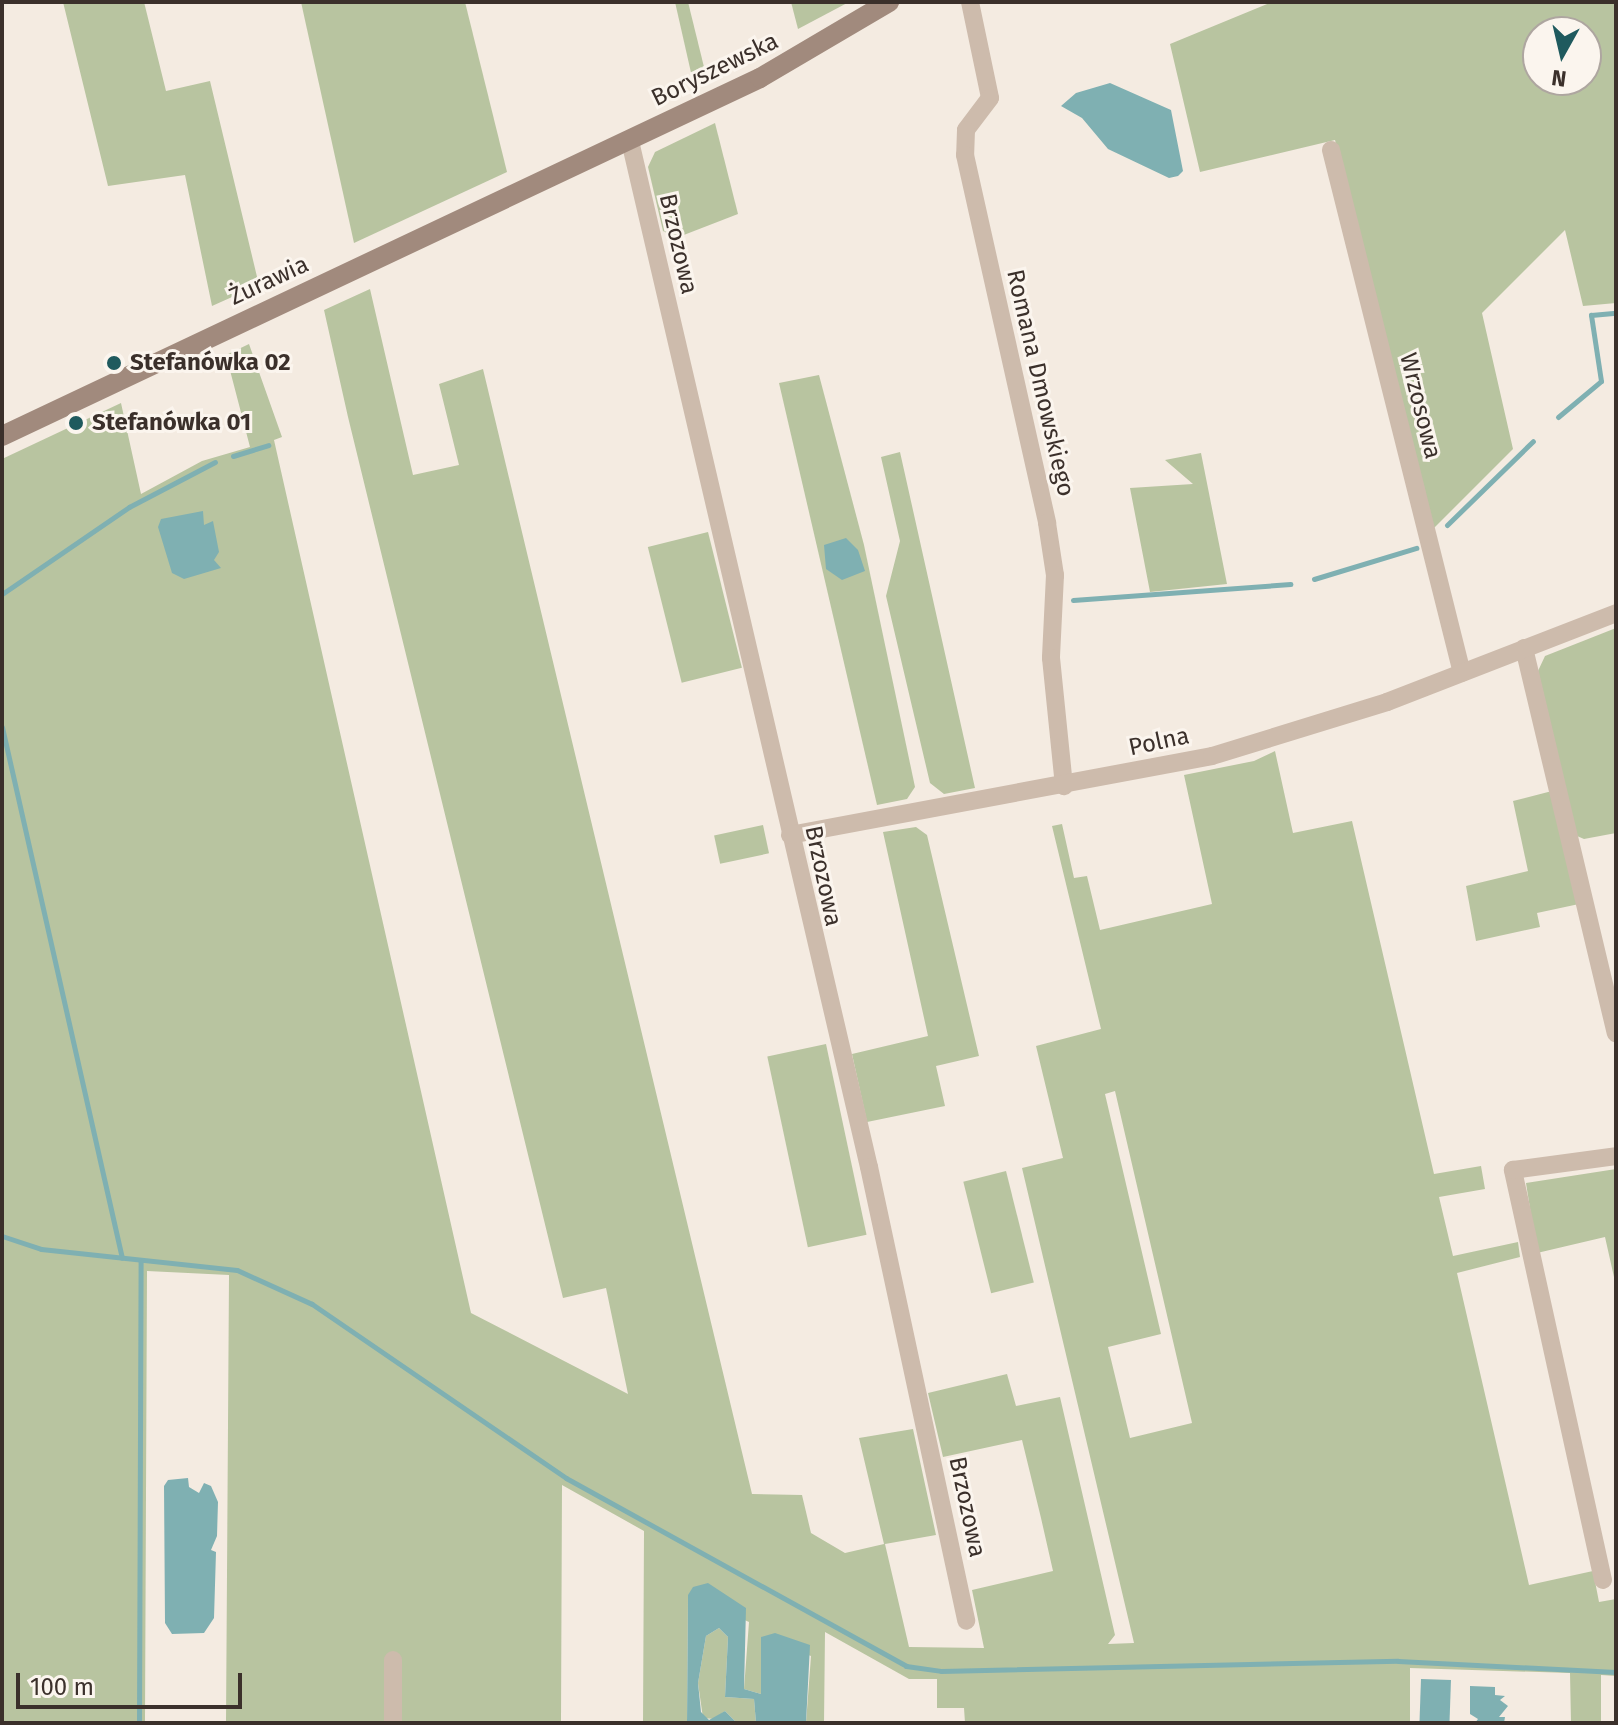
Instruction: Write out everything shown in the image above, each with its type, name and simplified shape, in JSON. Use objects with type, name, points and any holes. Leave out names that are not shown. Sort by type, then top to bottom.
[{"type":"main road","name":"Boryszewska","points":[[558,174],[808,54],[889,2]]},
{"type":"main road","name":"Żurawia","points":[[2,436],[558,174]]},
{"type":"street","name":"Romana Dmowskiego","points":[[970,2],[990,98],[966,130],[965,155],[1047,523],[1055,575],[1052,668],[1064,786]]},
{"type":"street","name":"Brzozowa","points":[[630,141],[869,1167],[966,1621]]},
{"type":"street","name":"Wrzosowa","points":[[1331,150],[1462,673]]},
{"type":"street","name":"Polna","points":[[790,835],[1212,756],[1462,673],[1616,613]]},
{"type":"street","points":[[1524,648],[1616,1033]]},
{"type":"street","points":[[1603,1580],[1513,1170],[1616,1156]]},
{"type":"street","points":[[393,1660],[393,1723]]},
{"type":"green space","points":[[63,2],[144,2],[166,91],[210,81],[259,285],[212,306],[185,175],[108,186]]},
{"type":"green space","points":[[301,2],[465,2],[507,172],[354,243]]},
{"type":"green space","points":[[675,2],[688,2],[704,67],[692,77]]},
{"type":"green space","points":[[791,2],[849,2],[798,29]]},
{"type":"green space","points":[[1272,2],[1616,2],[1616,303],[1583,306],[1565,230],[1482,313],[1513,449],[1432,530],[1335,140],[1200,172],[1170,44]]},
{"type":"green space","points":[[715,123],[738,214],[676,238],[663,231],[648,167],[655,152]]},
{"type":"green space","points":[[370,289],[413,475],[459,465],[439,384],[483,369],[752,1494],[802,1495],[811,1533],[845,1553],[884,1544],[859,1438],[913,1429],[936,1535],[885,1544],[909,1647],[984,1648],[972,1590],[1053,1571],[1022,1440],[943,1457],[928,1393],[1007,1374],[1016,1406],[1060,1397],[1115,1635],[1108,1644],[1134,1643],[1022,1168],[1063,1158],[1036,1046],[1101,1029],[1052,826],[1062,824],[1074,878],[1087,876],[1100,930],[1212,904],[1184,775],[1254,761],[1275,751],[1293,833],[1352,821],[1434,1174],[1481,1166],[1485,1189],[1439,1197],[1453,1256],[1518,1242],[1520,1257],[1457,1273],[1529,1585],[1593,1571],[1599,1602],[1616,1599],[1616,1676],[1601,1675],[1601,1723],[1571,1723],[1570,1673],[1410,1668],[1410,1723],[965,1723],[964,1708],[937,1708],[937,1679],[909,1679],[825,1632],[824,1723],[806,1723],[811,1656],[761,1639],[761,1694],[744,1689],[749,1622],[688,1595],[687,1723],[643,1723],[644,1531],[562,1485],[561,1723],[226,1723],[229,1275],[147,1271],[145,1723],[2,1723],[2,459],[121,403],[141,494],[202,461],[250,447],[226,355],[249,344],[282,437],[274,440],[471,1313],[628,1394],[606,1288],[563,1298],[324,310]],"holes":[[[1115,1091],[1192,1423],[1130,1438],[1108,1347],[1161,1334],[1105,1094]]]},
{"type":"green space","points":[[819,375],[864,545],[915,787],[907,799],[877,805],[779,383]]},
{"type":"green space","points":[[900,452],[975,788],[944,794],[930,783],[886,596],[900,541],[881,457]]},
{"type":"green space","points":[[1201,453],[1227,584],[1150,592],[1130,488],[1193,484],[1165,460]]},
{"type":"green space","points":[[708,532],[742,668],[682,683],[648,547]]},
{"type":"green space","points":[[1616,628],[1616,833],[1584,839],[1577,836],[1538,671],[1545,656]]},
{"type":"green space","points":[[1552,791],[1579,904],[1537,913],[1540,927],[1476,941],[1466,886],[1528,871],[1513,801]]},
{"type":"green space","points":[[763,825],[769,853],[720,864],[714,835]]},
{"type":"green space","points":[[916,827],[927,835],[979,1056],[936,1066],[945,1106],[867,1122],[852,1054],[928,1036],[883,832]]},
{"type":"green space","points":[[826,1044],[867,1235],[808,1247],[767,1056]]},
{"type":"green space","points":[[1616,1169],[1616,1286],[1605,1237],[1537,1253],[1526,1183]]},
{"type":"green space","points":[[1006,1171],[1034,1283],[991,1293],[963,1182]]},
{"type":"green space","points":[[719,1628],[728,1637],[725,1697],[754,1699],[756,1723],[737,1723],[725,1711],[714,1719],[703,1718],[698,1683],[706,1636]]},
{"type":"water","points":[[1110,83],[1171,110],[1183,171],[1178,176],[1169,178],[1108,149],[1082,118],[1061,106],[1076,93]]},
{"type":"water","points":[[203,511],[204,525],[213,521],[219,552],[214,560],[221,568],[184,579],[172,573],[158,527],[161,519]]},
{"type":"water","points":[[846,538],[858,550],[865,571],[842,580],[826,569],[824,545]]},
{"type":"water","points":[[188,1478],[189,1487],[199,1493],[204,1483],[211,1486],[218,1502],[217,1536],[211,1550],[216,1552],[214,1618],[204,1633],[172,1634],[165,1623],[164,1486],[168,1480]]},
{"type":"water","points":[[708,1583],[746,1608],[744,1689],[761,1694],[761,1637],[775,1633],[810,1645],[806,1723],[756,1723],[754,1699],[725,1697],[728,1637],[719,1628],[706,1636],[698,1683],[701,1712],[709,1720],[725,1711],[737,1723],[687,1723],[688,1595],[693,1587]]},
{"type":"water","points":[[1421,1679],[1451,1680],[1449,1723],[1419,1723]]},
{"type":"water","points":[[1470,1686],[1495,1687],[1495,1695],[1505,1696],[1500,1700],[1508,1706],[1499,1717],[1505,1717],[1504,1723],[1475,1723],[1478,1719],[1470,1714]]},
{"type":"waterway","points":[[1558,417],[1601,381],[1591,315],[1616,313]]},
{"type":"waterway","points":[[1447,525],[1533,441]]},
{"type":"waterway","points":[[233,456],[268,445]]},
{"type":"waterway","points":[[2,594],[129,507],[215,462]]},
{"type":"waterway","points":[[1314,579],[1416,548]]},
{"type":"waterway","points":[[1073,600],[1290,584]]},
{"type":"waterway","points":[[2,727],[122,1258]]},
{"type":"waterway","points":[[2,1236],[41,1249],[237,1270],[312,1304],[566,1478],[906,1666],[941,1671],[1398,1661],[1616,1672]]},
{"type":"waterway","points":[[139,1723],[141,1261]]},
{"type":"place","name":"Stefanówka 02","points":[[114,363]]},
{"type":"place","name":"Stefanówka 01","points":[[76,423]]}]
